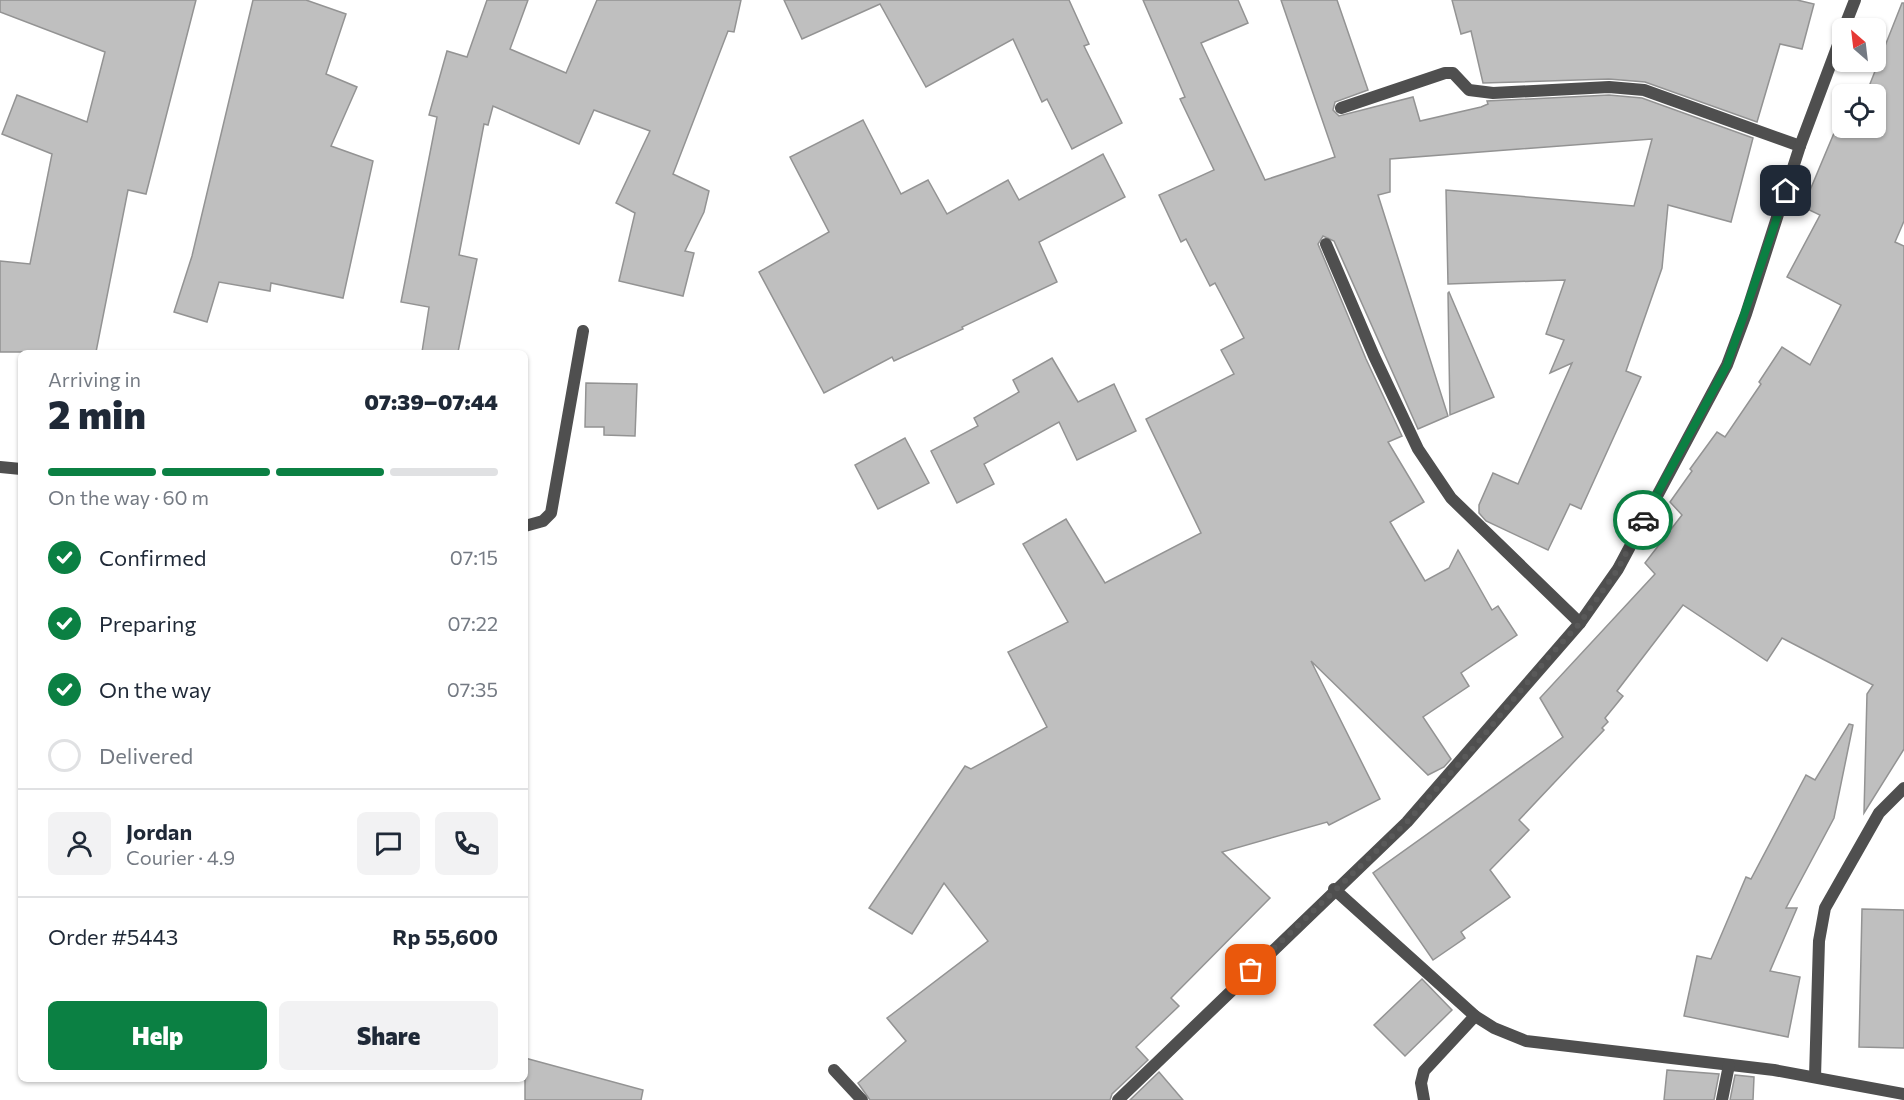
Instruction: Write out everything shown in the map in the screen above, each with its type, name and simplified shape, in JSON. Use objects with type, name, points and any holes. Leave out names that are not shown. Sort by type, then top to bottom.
[{"type":"street","points":[[1848,18],[1855,0]]},
{"type":"street","points":[[1118,1100],[1334,889],[1407,822],[1580,623],[1618,569],[1696,418],[1727,365],[1750,302],[1800,146],[1832,61]]},
{"type":"street","points":[[1341,108],[1445,73],[1453,73],[1469,90],[1493,93],[1609,87],[1644,90],[1800,146]]},
{"type":"street","points":[[1326,244],[1374,356],[1418,448],[1451,498],[1580,623]]},
{"type":"street","points":[[528,525],[543,521],[551,513],[583,331]]},
{"type":"street","points":[[0,467],[18,469]]},
{"type":"street","points":[[1815,1077],[1819,941],[1825,908],[1879,813],[1904,789]]},
{"type":"street","points":[[1334,889],[1475,1016],[1494,1028],[1526,1041],[1815,1077],[1904,1094]]},
{"type":"street","points":[[1424,1100],[1421,1083],[1424,1071],[1475,1016]]},
{"type":"street","points":[[1722,1100],[1729,1065]]},
{"type":"street","points":[[834,1070],[862,1100]]},
{"type":"building","points":[[0,0],[196,0],[146,194],[128,190],[96,350],[0,352],[0,261],[30,264],[52,154],[2,134],[17,95],[87,122],[105,52],[0,12]]},
{"type":"building","points":[[253,0],[306,0],[346,14],[326,74],[357,87],[331,146],[373,161],[343,298],[271,283],[270,291],[219,282],[207,322],[174,312],[192,256]]},
{"type":"building","points":[[487,0],[528,0],[510,49],[566,73],[597,0],[741,0],[734,32],[728,31],[673,174],[709,191],[704,212],[685,251],[694,253],[683,296],[619,281],[635,213],[616,203],[650,131],[594,110],[579,144],[493,106],[488,125],[484,124],[459,255],[477,259],[458,350],[422,350],[429,307],[401,302],[437,117],[429,115],[447,51],[467,57]]},
{"type":"building","points":[[784,0],[1069,0],[1089,44],[1084,46],[1122,123],[1072,149],[1047,99],[1042,102],[1013,39],[926,87],[880,4],[802,39]]},
{"type":"building","points":[[1143,0],[1238,0],[1248,23],[1201,43],[1265,180],[1335,157],[1281,0],[1337,0],[1368,90],[1335,102],[1333,110],[1339,116],[1413,97],[1420,121],[1481,107],[1488,104],[1487,101],[1609,95],[1642,98],[1753,138],[1731,222],[1668,205],[1662,268],[1626,371],[1641,377],[1581,509],[1570,504],[1548,550],[1486,521],[1479,513],[1479,505],[1493,473],[1518,484],[1572,363],[1550,373],[1564,340],[1546,334],[1565,280],[1448,284],[1446,190],[1634,206],[1652,139],[1390,159],[1390,192],[1378,195],[1448,416],[1418,429],[1334,241],[1323,236],[1318,244],[1366,359],[1402,436],[1388,442],[1424,502],[1390,522],[1425,581],[1449,568],[1458,550],[1492,610],[1498,606],[1517,635],[1461,673],[1469,686],[1423,717],[1451,759],[1444,767],[1428,775],[1311,661],[1380,799],[1329,825],[1327,822],[1222,852],[1270,898],[1171,998],[1179,1006],[1136,1047],[1148,1060],[1112,1094],[1110,1100],[870,1100],[858,1083],[906,1041],[887,1018],[988,941],[944,883],[912,934],[869,908],[965,766],[971,769],[1047,727],[1008,652],[1068,622],[1023,544],[1066,519],[1105,583],[1201,533],[1146,419],[1234,374],[1221,350],[1244,338],[1215,283],[1210,286],[1186,239],[1181,242],[1159,195],[1214,170],[1180,99],[1185,97]]},
{"type":"building","points":[[1452,0],[1797,0],[1814,4],[1802,49],[1780,44],[1757,122],[1645,82],[1609,79],[1483,83],[1471,31],[1461,34]]},
{"type":"building","points":[[1902,3],[1904,3],[1904,221],[1895,242],[1904,246],[1904,749],[1864,813],[1867,694],[1873,685],[1782,638],[1767,661],[1683,605],[1617,691],[1623,696],[1605,718],[1608,722],[1602,728],[1604,730],[1519,820],[1529,830],[1490,870],[1510,897],[1461,932],[1465,938],[1433,960],[1373,873],[1563,737],[1540,698],[1655,574],[1645,563],[1682,515],[1670,502],[1692,471],[1690,469],[1717,432],[1725,437],[1761,384],[1759,382],[1782,347],[1810,365],[1841,305],[1787,277],[1820,215],[1803,207],[1832,138],[1886,138],[1886,84],[1870,84],[1875,72],[1886,72],[1886,43]]},
{"type":"building","points":[[863,120],[901,194],[928,180],[947,214],[1008,180],[1019,200],[1103,154],[1125,197],[1039,242],[1057,282],[894,361],[892,357],[824,393],[759,272],[829,232],[790,157]]},
{"type":"building","points":[[1448,293],[1494,397],[1450,415]]},
{"type":"building","points":[[1052,358],[1078,402],[1114,384],[1136,431],[1077,460],[1059,422],[984,464],[994,484],[957,503],[931,451],[978,426],[974,418],[1019,392],[1013,380]]},
{"type":"building","points":[[586,383],[637,384],[635,436],[604,435],[604,427],[585,427]]},
{"type":"building","points":[[905,438],[929,483],[878,509],[855,465]]},
{"type":"building","points":[[1849,724],[1853,725],[1834,818],[1786,908],[1797,908],[1770,971],[1800,977],[1788,1037],[1684,1016],[1697,956],[1711,959],[1746,877],[1751,879],[1806,775],[1815,780]]},
{"type":"building","points":[[1862,909],[1904,910],[1904,1048],[1859,1047]]},
{"type":"building","points":[[1422,979],[1452,1010],[1405,1056],[1374,1025]]},
{"type":"building","points":[[528,1059],[643,1090],[641,1100],[525,1100]]},
{"type":"building","points":[[1667,1070],[1719,1074],[1714,1100],[1664,1100]]},
{"type":"building","points":[[1159,1072],[1183,1100],[1130,1100]]},
{"type":"building","points":[[1735,1075],[1754,1077],[1753,1100],[1730,1100]]},
{"type":"way so far","points":[[1251,970],[1407,822],[1474,747],[1546,660],[1580,623],[1618,569],[1643,520]]},
{"type":"route","points":[[1643,520],[1696,418],[1727,365],[1786,191]]}]
